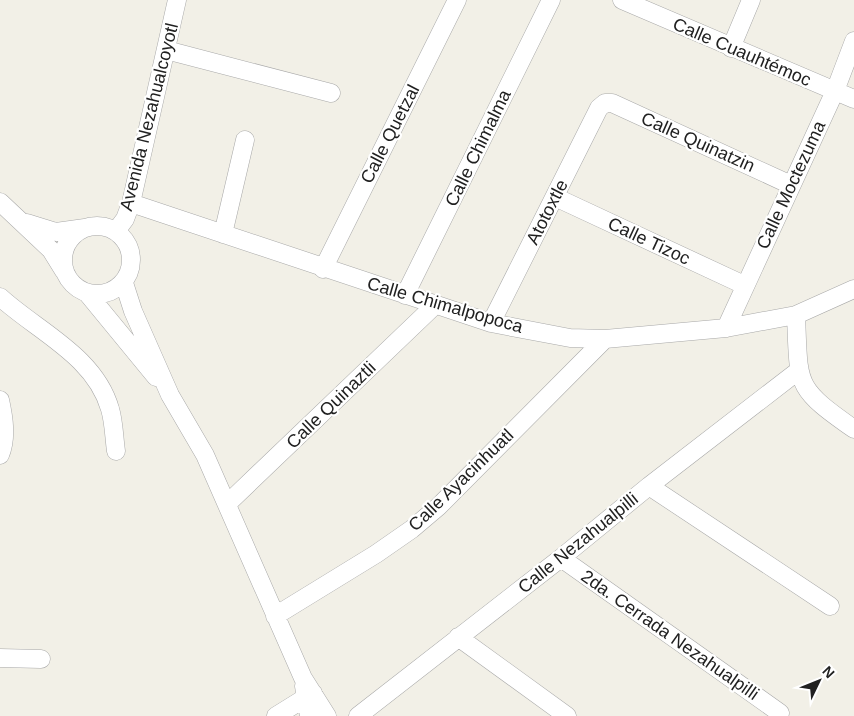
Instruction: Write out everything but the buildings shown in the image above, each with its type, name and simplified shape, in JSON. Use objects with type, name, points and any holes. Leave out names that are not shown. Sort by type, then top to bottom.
[{"type":"street","name":"Avenida Nezahualcoyotl","points":[[116,231],[125,219],[131,203],[177,0]]},
{"type":"street","name":"Calle Quetzal","points":[[322,268],[457,0]]},
{"type":"street","name":"Calle Chimalma","points":[[405,295],[551,0]]},
{"type":"street","name":"Calle Cuauhtémoc","points":[[622,0],[730,48],[854,99]]},
{"type":"street","points":[[730,48],[750,0]]},
{"type":"street","name":"Calle Moctezuma","points":[[726,328],[744,285],[835,90],[854,41]]},
{"type":"street","points":[[166,50],[331,93]]},
{"type":"street","name":"Calle Quinatzin","points":[[605,103],[612,103],[791,185]]},
{"type":"street","name":"Atotoxtle","points":[[491,323],[599,108],[605,103]]},
{"type":"street","points":[[223,234],[245,140]]},
{"type":"street","name":"Calle Tizoc","points":[[554,197],[744,285]]},
{"type":"street","points":[[0,202],[18,219],[51,250],[78,288],[87,293],[100,295],[113,291],[124,283],[130,273],[132,261],[127,244],[116,231],[95,226],[56,232],[39,228],[18,219]]},
{"type":"street","name":"Calle Chimalpopoca","points":[[131,203],[491,323],[570,338],[604,339],[726,328],[796,315],[854,289]]},
{"type":"street","points":[[65,272],[63,258],[66,246],[73,235],[85,228]]},
{"type":"street","points":[[124,283],[133,311],[170,395],[205,455],[307,689],[327,716]]},
{"type":"street","points":[[87,293],[170,395]]},
{"type":"street","points":[[0,297],[68,350],[92,374],[110,408],[116,451]]},
{"type":"street","name":"Calle Quinaztli","points":[[227,504],[435,305]]},
{"type":"street","points":[[796,315],[798,371],[802,383],[809,394],[820,405],[854,429]]},
{"type":"street","name":"Calle Ayacinhuatl","points":[[275,616],[412,529],[444,500],[604,339]]},
{"type":"street","name":"Calle Nezahualpilli","points":[[358,716],[798,371]]},
{"type":"street","points":[[0,400],[4,419],[4,445],[0,456]]},
{"type":"street","points":[[649,486],[830,606]]},
{"type":"street","name":"2da. Cerrada Nezahualpilli","points":[[561,558],[780,713]]},
{"type":"street","points":[[458,637],[567,716]]},
{"type":"street","points":[[0,658],[41,659]]},
{"type":"street","points":[[276,716],[307,689]]},
{"type":"street","points":[[307,689],[310,716]]}]
